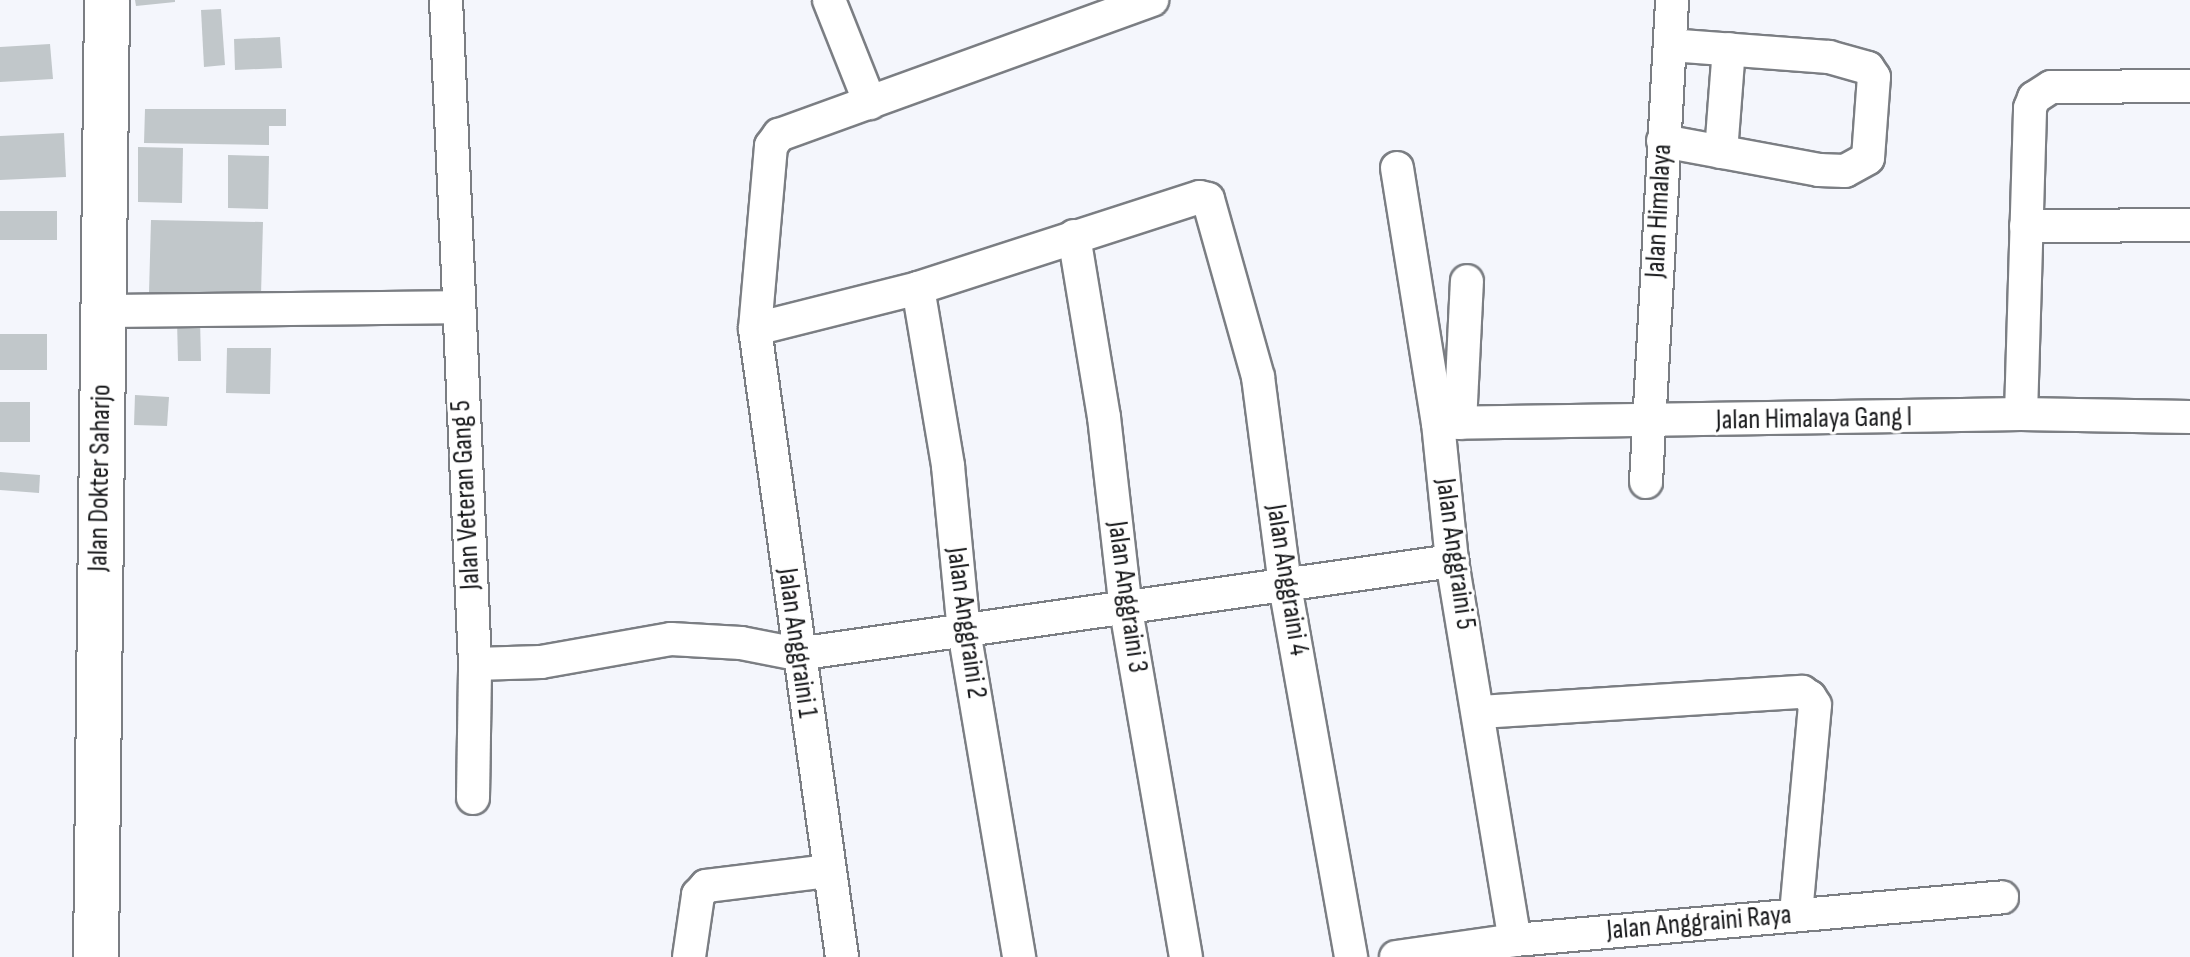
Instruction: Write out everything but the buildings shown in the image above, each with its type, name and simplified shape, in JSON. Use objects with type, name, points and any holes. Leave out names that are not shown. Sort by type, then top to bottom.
[{"type":"highway","name":"Jalan Dokter Saharjo","points":[[96,957],[107,0]]},
{"type":"street","name":"Jalan Veteran Gang 5","points":[[446,0],[457,307],[475,664],[473,798]]},
{"type":"street","points":[[829,0],[870,103],[1152,0]]},
{"type":"street","name":"Jalan Himalaya","points":[[1646,482],[1672,0]]},
{"type":"street","points":[[1663,141],[1845,171],[1868,158],[1874,77],[1868,68],[1829,57],[1670,45]]},
{"type":"street","points":[[1721,152],[1729,49]]},
{"type":"street","points":[[2021,414],[2026,226],[2034,98],[2051,87],[2190,86]]},
{"type":"street","name":"Jalan Anggraini 1","points":[[842,957],[797,654],[755,329],[774,140],[870,103]]},
{"type":"street","name":"Jalan Anggraini 5","points":[[1397,168],[1449,423],[1452,561],[1480,712],[1515,940]]},
{"type":"street","name":"Jalan Anggraini 4","points":[[1074,236],[1200,197],[1214,206],[1258,377],[1285,586],[1351,957]]},
{"type":"street","points":[[2026,226],[2190,225]]},
{"type":"street","points":[[755,329],[918,288],[1074,236]]},
{"type":"street","name":"Jalan Anggraini 3","points":[[1074,236],[1104,417],[1126,610],[1186,957]]},
{"type":"street","points":[[1449,423],[1467,281]]},
{"type":"street","name":"Jalan Anggraini 2","points":[[918,288],[948,466],[964,631],[1019,957]]},
{"type":"street","points":[[102,311],[457,307]]},
{"type":"street","name":"Jalan Himalaya Gang I","points":[[1449,423],[2021,414],[2190,417]]},
{"type":"street","points":[[475,664],[541,662],[671,639],[741,643],[797,654],[1126,610],[1452,561]]},
{"type":"street","points":[[1480,712],[1802,692],[1810,697],[1815,705],[1796,914]]},
{"type":"street","points":[[689,957],[698,895],[706,886],[829,871]]},
{"type":"street","name":"Jalan Anggraini Raya","points":[[1396,957],[1515,940],[2002,897]]}]
